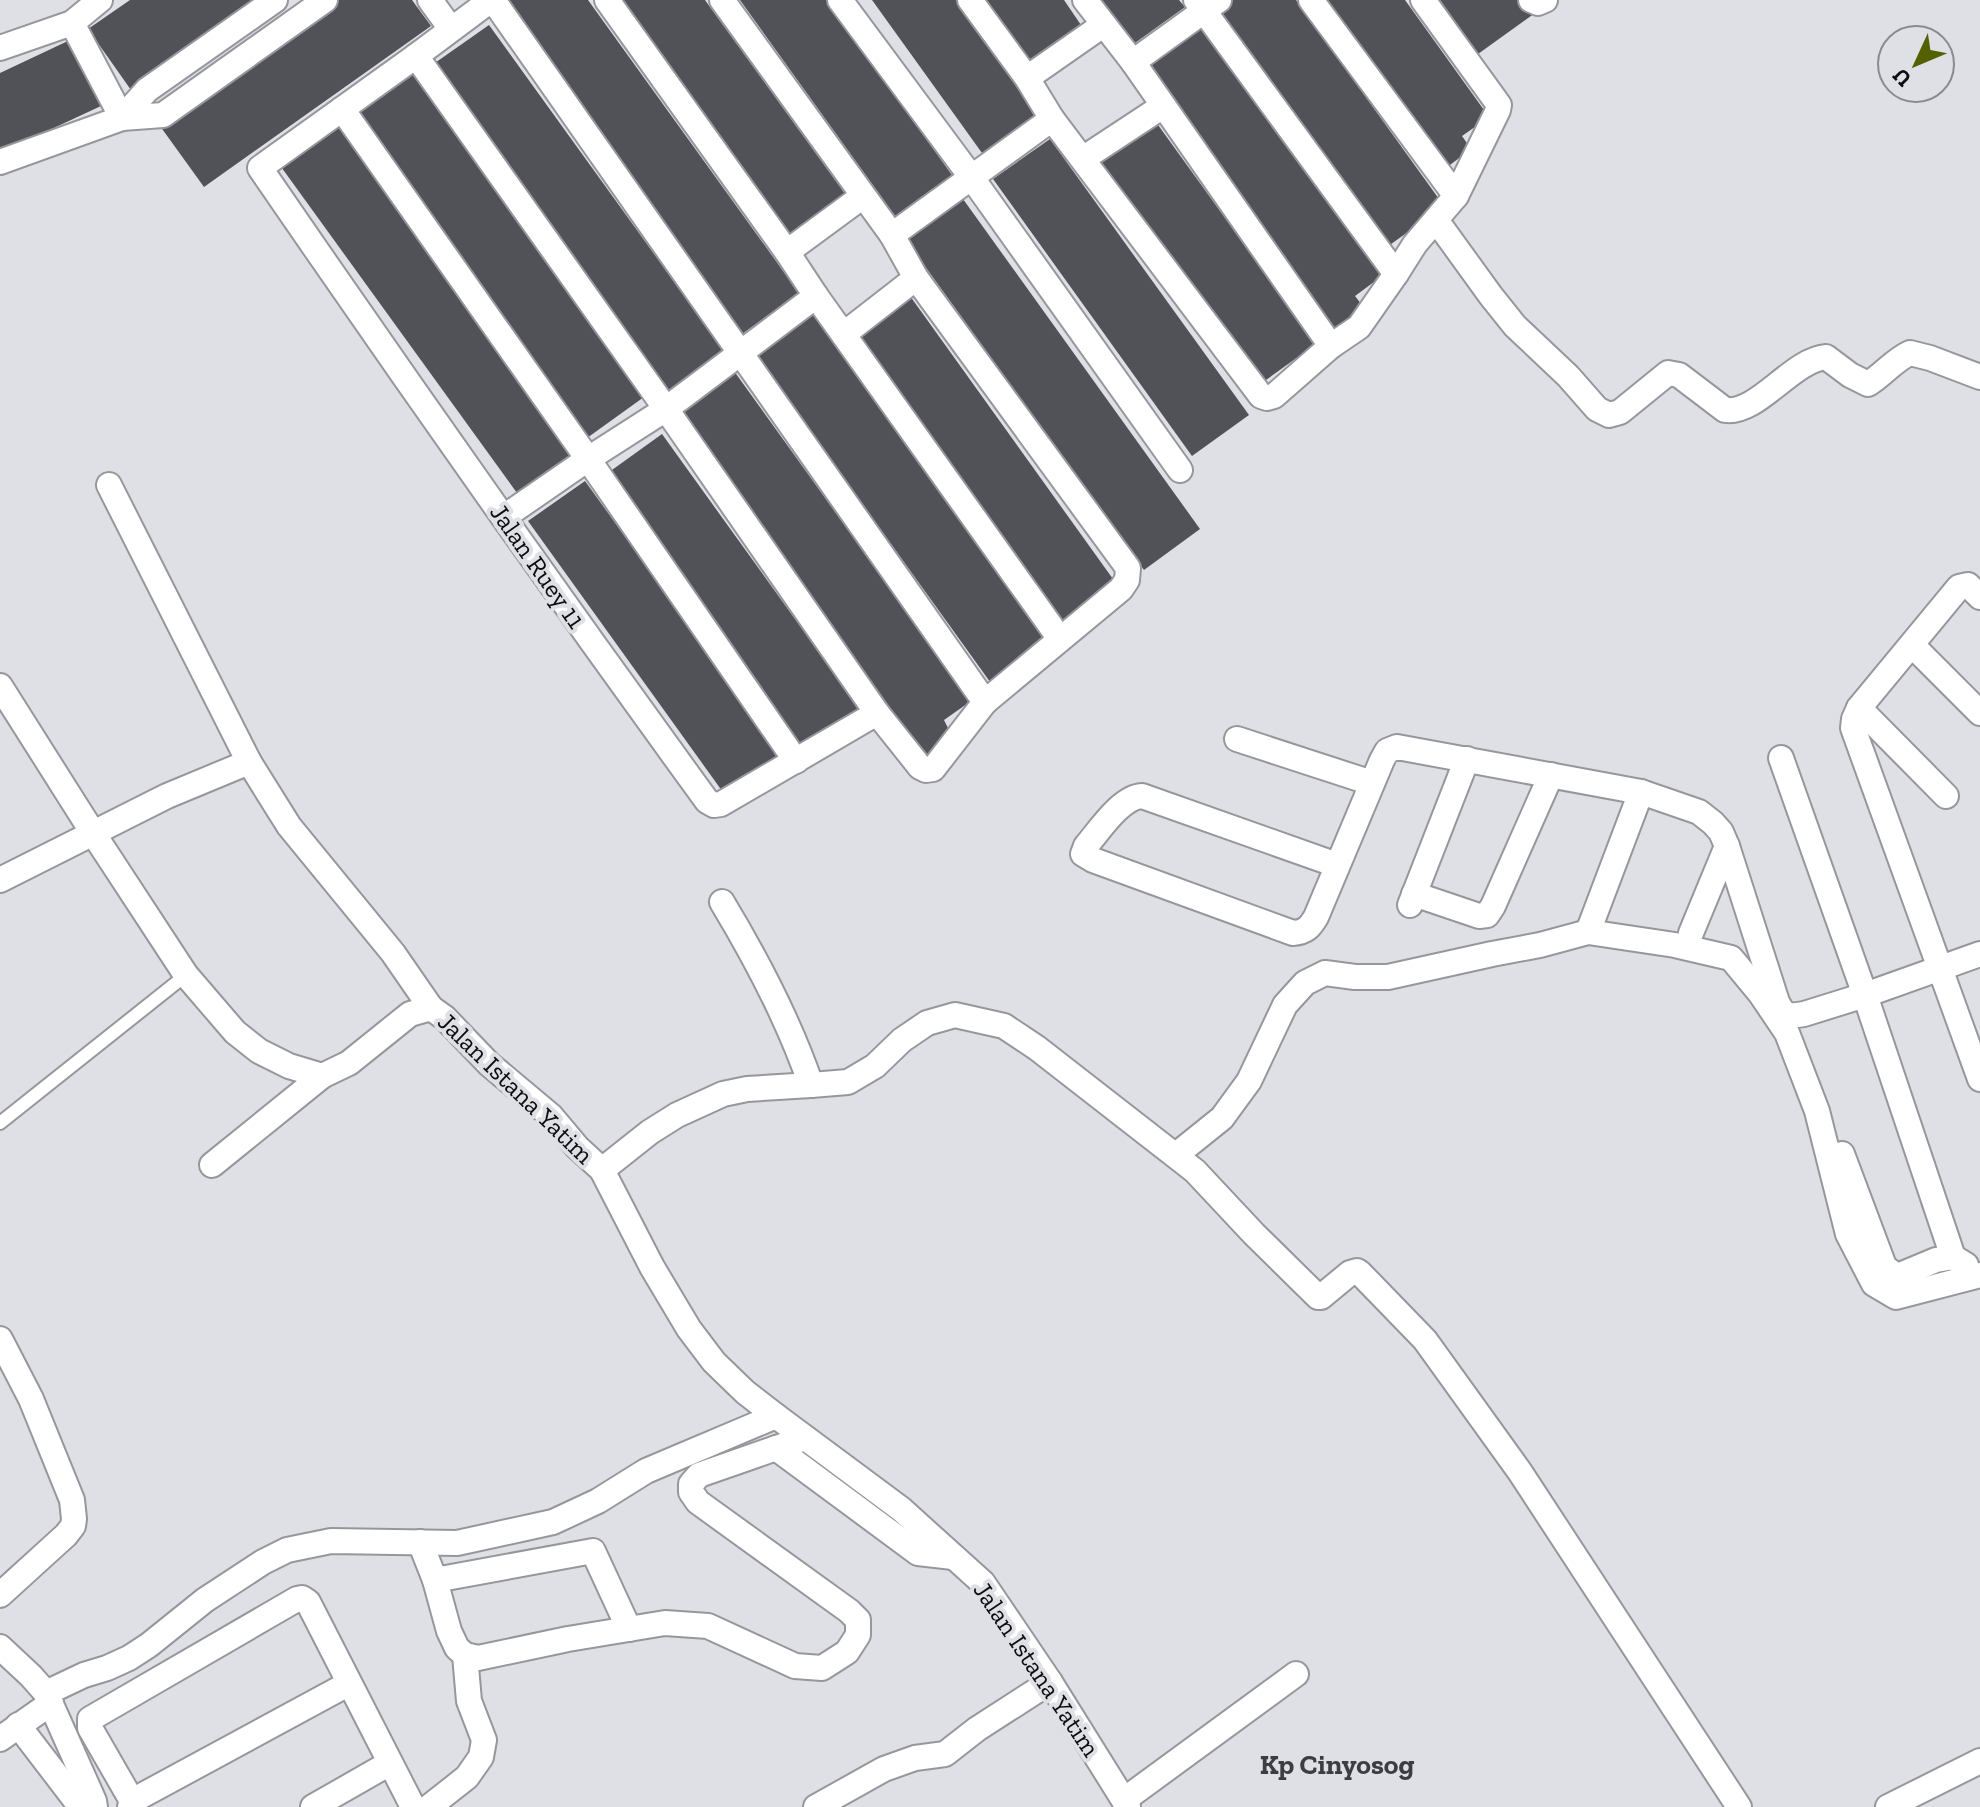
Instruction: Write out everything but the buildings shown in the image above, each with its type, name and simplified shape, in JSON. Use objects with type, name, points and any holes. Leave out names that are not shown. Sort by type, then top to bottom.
[{"type":"street","points":[[0,48],[72,23],[100,0]]},
{"type":"street","points":[[122,118],[147,90],[275,0]]},
{"type":"street","points":[[0,162],[122,118],[163,115],[325,0]]},
{"type":"street","points":[[430,0],[451,29]]},
{"type":"street","points":[[796,761],[342,109],[492,0],[985,702]]},
{"type":"street","points":[[607,0],[1060,639]]},
{"type":"street","points":[[416,56],[877,713],[920,767],[933,769],[985,702],[1121,589],[1127,580],[1128,568],[916,278],[892,235],[722,0]]},
{"type":"street","points":[[840,0],[972,178],[1180,470]]},
{"type":"street","points":[[970,0],[1027,78],[1052,119],[1261,396],[1267,398],[1274,396],[1331,346],[1359,327],[1415,244],[1456,196],[1499,105],[1423,0]]},
{"type":"street","points":[[1085,0],[1133,62],[1331,346]]},
{"type":"street","points":[[1311,0],[1456,196]]},
{"type":"street","points":[[1133,62],[1206,4],[1396,274]]},
{"type":"street","points":[[72,23],[122,118]]},
{"type":"street","points":[[1027,78],[1103,25]]},
{"type":"street","points":[[1084,158],[1163,106]]},
{"type":"street","name":"Jalan Ruey 11","points":[[342,109],[260,168],[605,661],[707,801],[714,805],[721,804],[877,713]]},
{"type":"street","points":[[892,235],[1052,119]]},
{"type":"street","points":[[787,252],[863,196]]},
{"type":"street","points":[[1436,220],[1515,326],[1597,409],[1609,415],[1620,412],[1668,373],[1679,375],[1725,410],[1733,411],[1746,406],[1818,358],[1826,357],[1868,384],[1883,375],[1899,358],[1910,353],[1980,377]]},
{"type":"street","points":[[844,334],[916,278]]},
{"type":"street","points":[[504,517],[666,409],[816,296]]},
{"type":"street","points":[[109,485],[249,762],[289,826],[393,953],[431,1008]]},
{"type":"street","points":[[1980,597],[1968,585],[1959,587],[1859,708],[1853,728],[1980,1079]]},
{"type":"street","points":[[1912,645],[1980,713]]},
{"type":"street","points":[[0,686],[186,975],[235,1032],[259,1051],[289,1066],[322,1076]]},
{"type":"street","points":[[1859,708],[1946,796]]},
{"type":"street","points":[[1237,739],[1372,783]]},
{"type":"street","points":[[1337,865],[1142,796],[1123,804],[1086,846],[1083,854],[1293,933],[1304,932],[1311,925],[1387,751],[1397,747],[1641,792],[1699,812],[1721,832],[1727,846],[1777,1002],[1782,1011],[1790,1016],[1884,1266],[1895,1275],[1900,1275],[1936,1260],[1953,1257]]},
{"type":"street","points":[[1781,758],[1953,1257],[1962,1264],[1980,1264]]},
{"type":"street","points":[[1467,759],[1412,900],[1479,916],[1487,915],[1493,906],[1551,775]]},
{"type":"street","points":[[0,880],[167,796],[249,762]]},
{"type":"street","points":[[1590,928],[1641,792]]},
{"type":"street","points":[[1691,933],[1727,846]]},
{"type":"street","points":[[722,902],[770,990],[811,1085]]},
{"type":"street","points":[[1176,1155],[1222,1118],[1249,1081],[1285,1005],[1305,983],[1325,973],[1388,977],[1540,945],[1590,928],[1731,958],[1760,993],[1787,1033],[1817,1111],[1848,1234],[1874,1284],[1896,1297],[1980,1275]]},
{"type":"street","points":[[1790,1016],[1865,995],[1980,954]]},
{"type":"street","name":"Jalan Istana Yatim","points":[[212,1165],[322,1076],[349,1063],[410,1014],[431,1008],[445,1018],[489,1064],[551,1116],[602,1170],[652,1267],[689,1329],[714,1362],[745,1392],[901,1509],[983,1583],[1050,1682],[1126,1804]]},
{"type":"street","points":[[602,1170],[677,1115],[723,1094],[747,1089],[848,1082],[875,1066],[902,1040],[927,1023],[955,1015],[1004,1026],[1050,1057],[1195,1171],[1318,1297],[1357,1271],[1425,1340],[1520,1472],[1739,1807]]},
{"type":"street","points":[[0,1339],[37,1414],[72,1500],[74,1519],[66,1535],[0,1595]]},
{"type":"street","points":[[80,1806],[9,1732],[48,1698],[84,1675],[129,1658],[205,1600],[263,1562],[287,1550],[331,1541],[457,1543],[553,1522],[598,1501],[646,1471],[776,1416]]},
{"type":"street","points":[[420,1542],[435,1580],[449,1631],[457,1648],[465,1655],[478,1658],[665,1623],[708,1626],[795,1666],[822,1668],[847,1652],[858,1635],[858,1620],[698,1502],[691,1492],[691,1484],[699,1475],[805,1438]]},
{"type":"street","points":[[776,1448],[918,1553],[953,1557]]},
{"type":"street","points":[[435,1580],[593,1551],[629,1629]]},
{"type":"street","points":[[348,1684],[131,1804],[90,1728],[90,1719],[302,1598],[308,1602],[413,1807]]},
{"type":"street","points":[[0,1647],[31,1676],[48,1698],[95,1807]]},
{"type":"street","points":[[429,1807],[467,1777],[481,1757],[484,1740],[469,1701],[465,1655]]},
{"type":"street","points":[[1126,1804],[1296,1674]]},
{"type":"street","points":[[816,1807],[884,1769],[915,1758],[945,1754],[977,1729],[1050,1682]]},
{"type":"street","points":[[1888,1807],[1980,1761]]},
{"type":"street","points":[[313,1807],[390,1763]]},
{"type":"lane","points":[[0,1123],[186,975]]},
{"type":"district","name":"Kp Cinyosog","points":[[1337,1764]]}]
